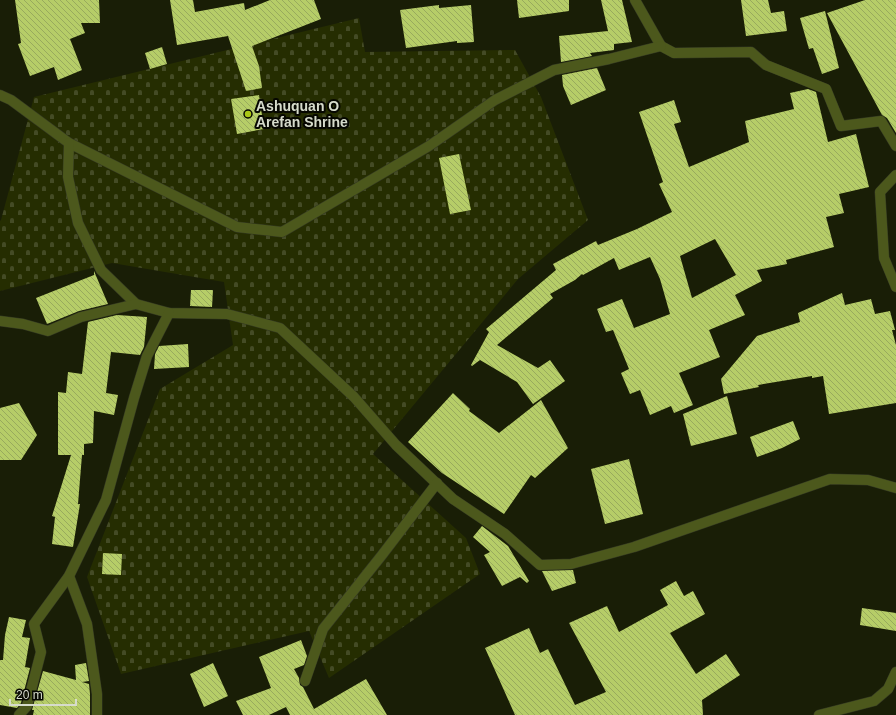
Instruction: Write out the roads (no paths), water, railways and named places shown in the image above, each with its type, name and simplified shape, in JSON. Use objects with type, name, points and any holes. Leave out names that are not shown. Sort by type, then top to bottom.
[{"type":"street","points":[[635,0],[661,46],[674,52],[751,52],[766,65],[826,89],[841,126],[881,120],[896,146]]},
{"type":"street","points":[[0,95],[12,100],[69,143],[237,228],[282,232],[429,146],[495,100],[554,70],[609,60],[661,46]]},
{"type":"street","points":[[69,143],[68,177],[78,223],[101,270],[136,304]]},
{"type":"street","points":[[896,175],[880,192],[884,258],[896,287]]},
{"type":"street","points":[[0,321],[23,324],[48,332],[81,317],[136,304],[169,313],[227,314],[280,328],[354,397],[396,444],[453,499],[505,534],[540,565],[571,564],[634,547],[830,479],[868,480],[896,488]]},
{"type":"street","points":[[19,715],[27,706],[41,652],[34,624],[69,576],[106,500],[147,356],[169,313]]},
{"type":"street","points":[[306,681],[323,629],[437,483]]},
{"type":"street","points":[[69,576],[87,624],[97,694],[97,715]]},
{"type":"street","points":[[819,715],[874,701],[888,689],[896,672]]},
{"type":"place","name":"Ashuquan O Arefan Shrine","points":[[248,114]]}]
